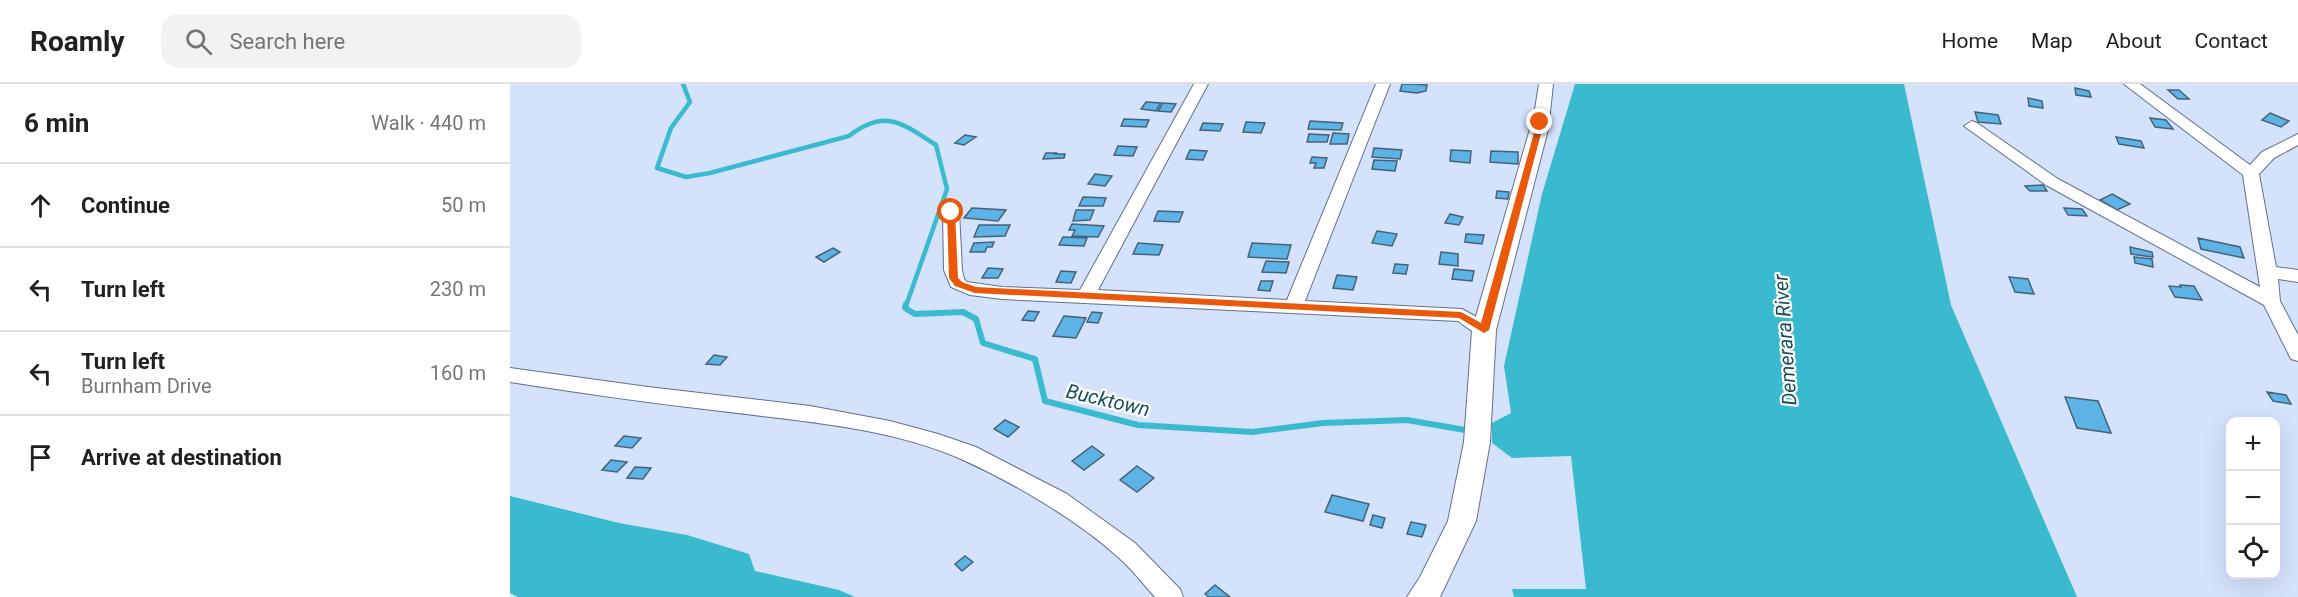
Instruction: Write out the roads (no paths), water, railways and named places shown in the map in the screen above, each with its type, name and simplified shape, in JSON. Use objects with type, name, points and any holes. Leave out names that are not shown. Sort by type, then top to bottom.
[{"type":"street","points":[[1086,296],[1201,84]]},
{"type":"street","points":[[1293,307],[1383,84]]},
{"type":"street","points":[[1422,597],[1431,586],[1462,521],[1479,431],[1484,330],[1540,122],[1546,84]]},
{"type":"street","points":[[2131,84],[2251,173],[2271,301],[2298,354]]},
{"type":"street","points":[[1972,126],[2052,183],[2271,301]]},
{"type":"street","points":[[2251,173],[2268,155],[2298,139]]},
{"type":"street","points":[[951,212],[954,278],[958,284],[987,291],[1461,315],[1484,330]]},
{"type":"street","points":[[2268,272],[2298,276]]},
{"type":"street","points":[[510,375],[648,395],[810,414],[890,429],[930,440],[968,453],[1059,501],[1127,550],[1171,597]]},
{"type":"water","name":"Demerara River","points":[[1575,84],[1904,84],[1951,305],[2077,597],[1514,597],[1512,589],[1586,589],[1571,456],[1512,458],[1492,443],[1492,423],[1511,413],[1504,366],[1542,194]]},
{"type":"water","points":[[510,496],[619,523],[687,535],[749,554],[755,571],[839,590],[855,597],[518,597],[510,593]]},
{"type":"waterway","name":"Bucktown","points":[[683,84],[690,102],[671,128],[657,168],[686,177],[710,173],[849,136],[873,122],[883,121],[903,125],[936,145],[947,189],[906,306]]},
{"type":"waterway","name":"Bucktown","points":[[906,304],[905,308],[915,314],[963,312],[976,319],[983,343],[1035,359],[1045,401],[1138,425],[1252,432],[1323,423],[1407,420],[1471,431]]}]
